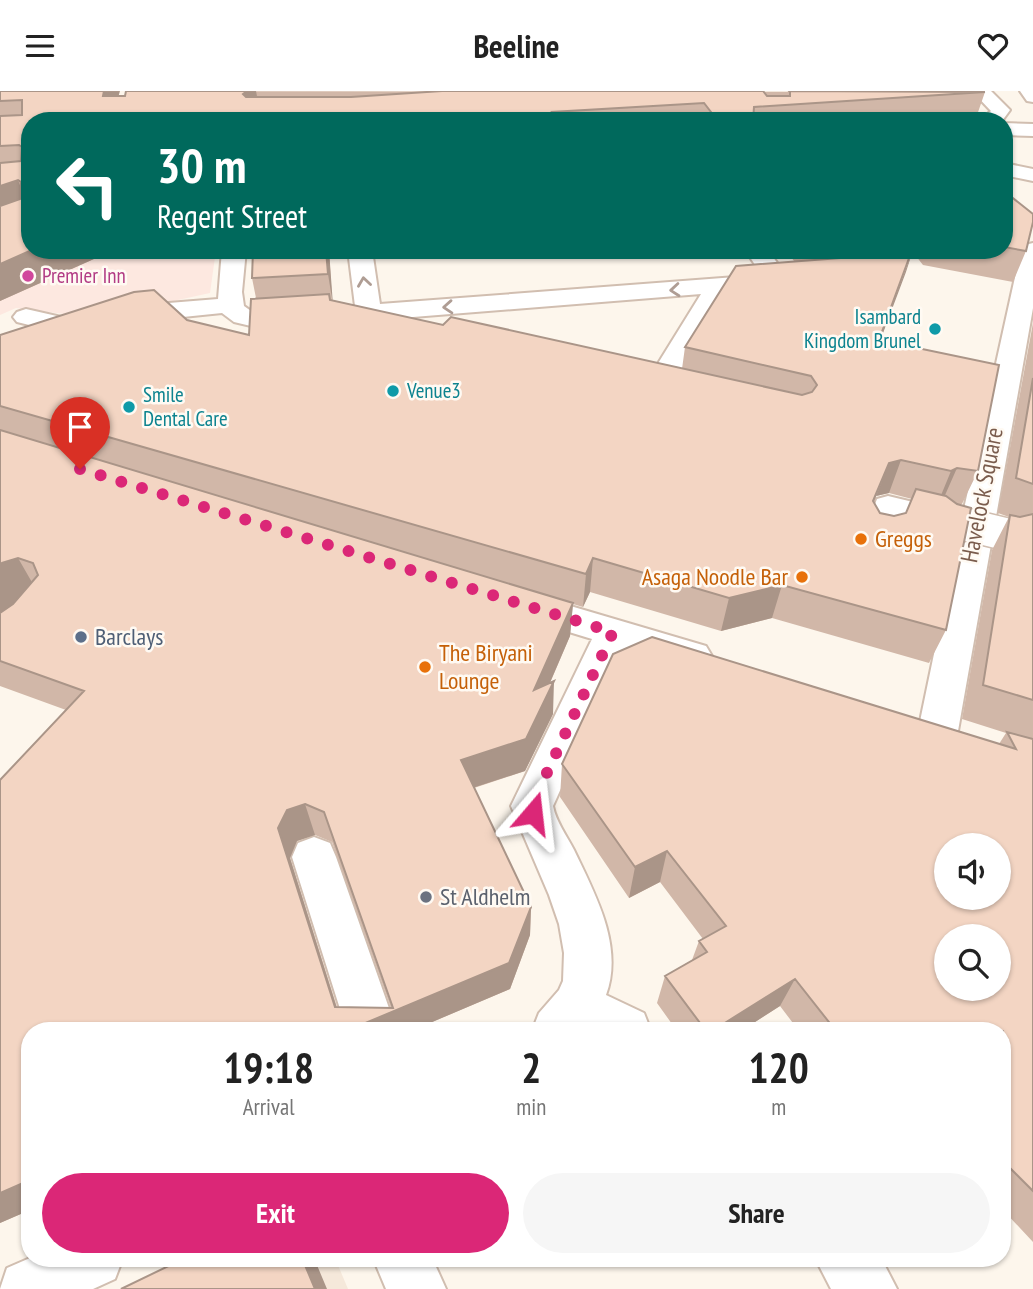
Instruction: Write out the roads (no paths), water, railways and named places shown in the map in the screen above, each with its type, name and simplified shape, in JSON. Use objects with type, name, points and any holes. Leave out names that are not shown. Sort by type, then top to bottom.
[{"type":"street","points":[[981,91],[1001,110],[999,112]]},
{"type":"street","points":[[997,91],[1033,112]]},
{"type":"street","points":[[1029,91],[1033,97]]},
{"type":"street","points":[[1013,129],[1033,130]]},
{"type":"street","points":[[1013,171],[1033,175]]},
{"type":"street","points":[[1013,184],[1033,187]]},
{"type":"street","name":"Havelock Square","points":[[974,742],[925,727],[1000,402],[1030,246]]},
{"type":"street","points":[[234,259],[231,305],[235,314],[263,321],[778,281],[807,282]]},
{"type":"street","points":[[361,259],[369,313]]},
{"type":"street","points":[[762,259],[778,281]]},
{"type":"street","points":[[712,398],[658,386],[657,365],[718,286]]},
{"type":"street","points":[[520,330],[528,319],[528,301]]},
{"type":"street","points":[[26,317],[70,327],[144,313],[231,305]]},
{"type":"street","points":[[880,536],[888,506],[1019,538]]},
{"type":"street","points":[[493,596],[718,664]]},
{"type":"street","points":[[567,1019],[587,983],[589,958],[586,936],[532,806],[613,632]]},
{"type":"street","points":[[314,857],[369,1022]]},
{"type":"street","points":[[28,1289],[75,1267]]},
{"type":"street","points":[[406,1267],[416,1289]]},
{"type":"street","points":[[851,1267],[867,1289]]},
{"type":"place","name":"Premier Inn","points":[[28,276]]},
{"type":"place","name":"Isambard Kingdom Brunel","points":[[935,329]]},
{"type":"place","name":"Venue3","points":[[393,391]]},
{"type":"place","name":"Smile Dental Care","points":[[129,407]]},
{"type":"place","name":"Greggs","points":[[861,539]]},
{"type":"place","name":"Asaga Noodle Bar","points":[[802,577]]},
{"type":"place","name":"Barclays","points":[[81,637]]},
{"type":"place","name":"The Biryani Lounge","points":[[425,667]]},
{"type":"place","name":"St Aldhelm","points":[[426,897]]}]
